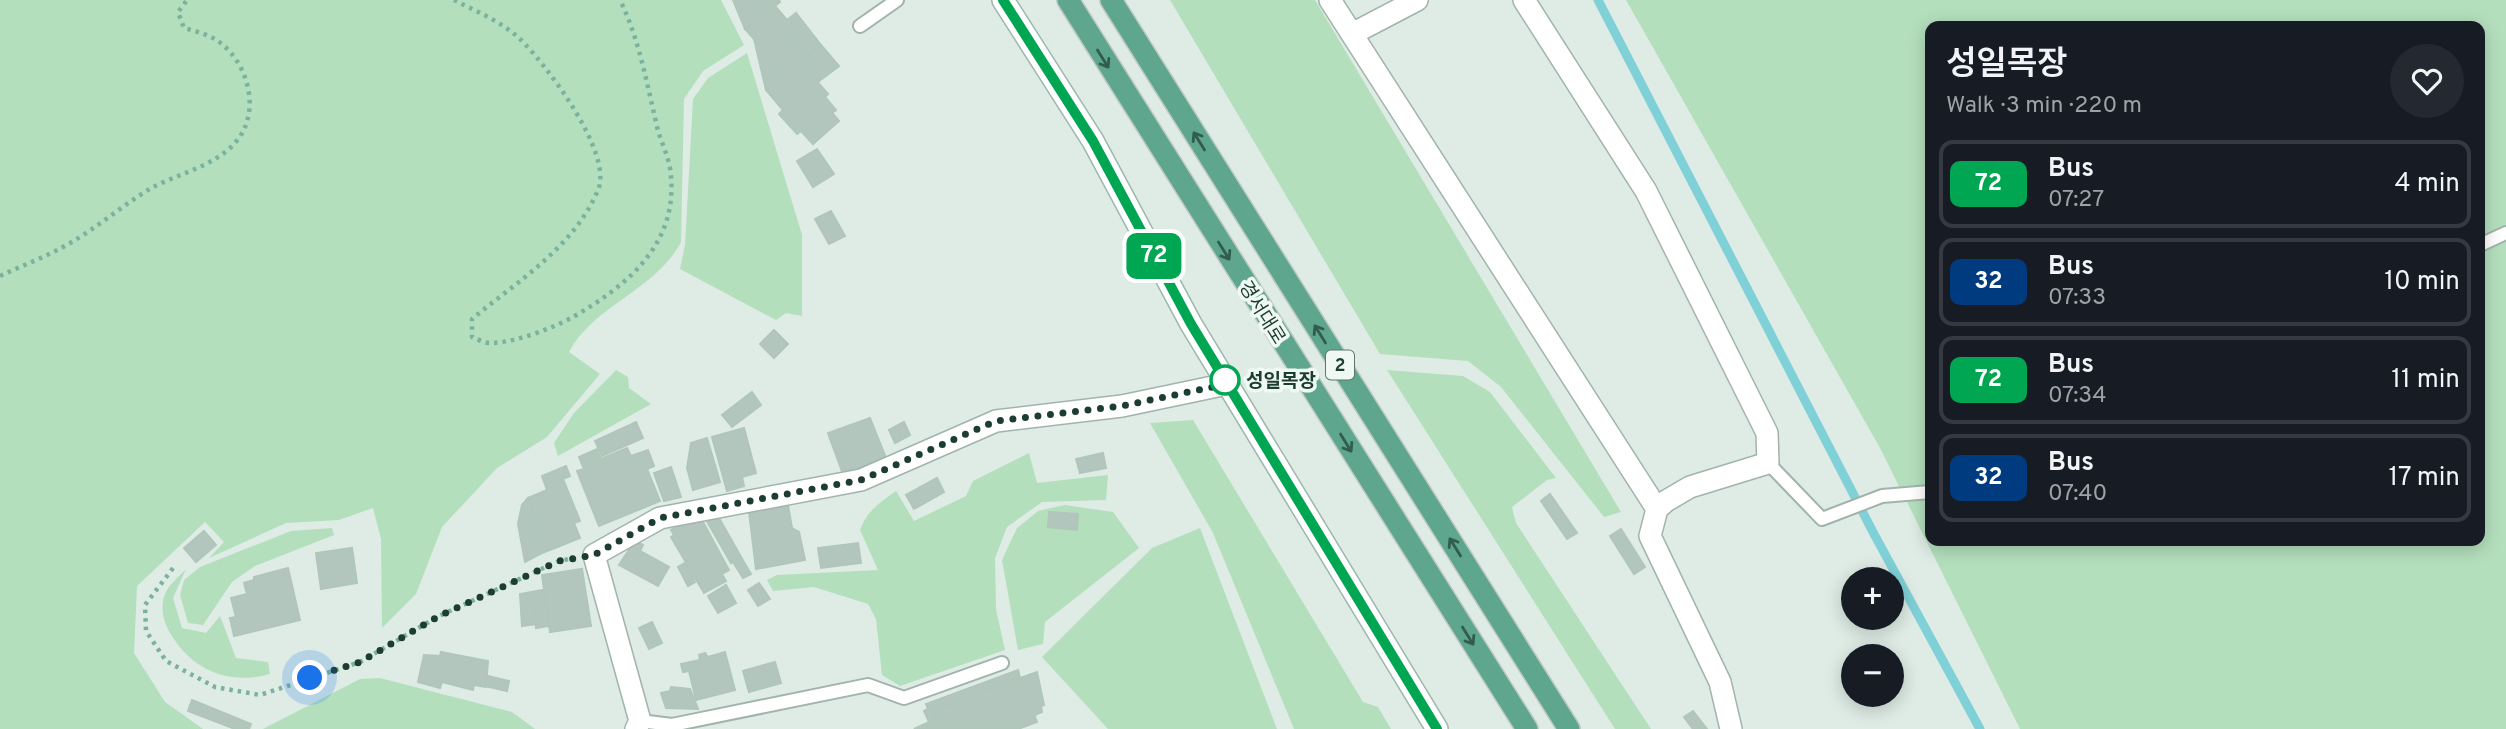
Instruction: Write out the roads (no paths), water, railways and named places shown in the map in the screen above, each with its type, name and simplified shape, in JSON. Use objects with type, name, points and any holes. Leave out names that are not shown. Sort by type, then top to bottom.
[{"type":"main road","name":"경서대로","points":[[1068,0],[1527,729]]},
{"type":"main road","name":"경서대로","points":[[1111,0],[1569,729]]},
{"type":"street","points":[[1003,0],[1093,141],[1191,324],[1437,729]]},
{"type":"street","points":[[1330,0],[1657,509]]},
{"type":"street","points":[[1352,34],[1417,0]]},
{"type":"street","points":[[1524,0],[1646,191],[1767,433],[1769,463],[1690,487],[1657,509],[1650,536],[1720,682],[1731,729]]},
{"type":"street","points":[[638,725],[594,555],[660,518],[861,480],[996,421],[1122,406],[1227,384]]},
{"type":"lane","points":[[860,26],[897,0]]},
{"type":"lane","points":[[2485,243],[2506,233]]},
{"type":"lane","points":[[1769,463],[1822,519],[1842,514],[1882,496],[1925,492]]},
{"type":"lane","points":[[638,725],[672,724],[868,685],[904,698],[1002,663]]},
{"type":"waterway","points":[[1598,0],[1874,534],[1980,729]]},
{"type":"place","name":"성일목장","points":[[1225,380]]}]
